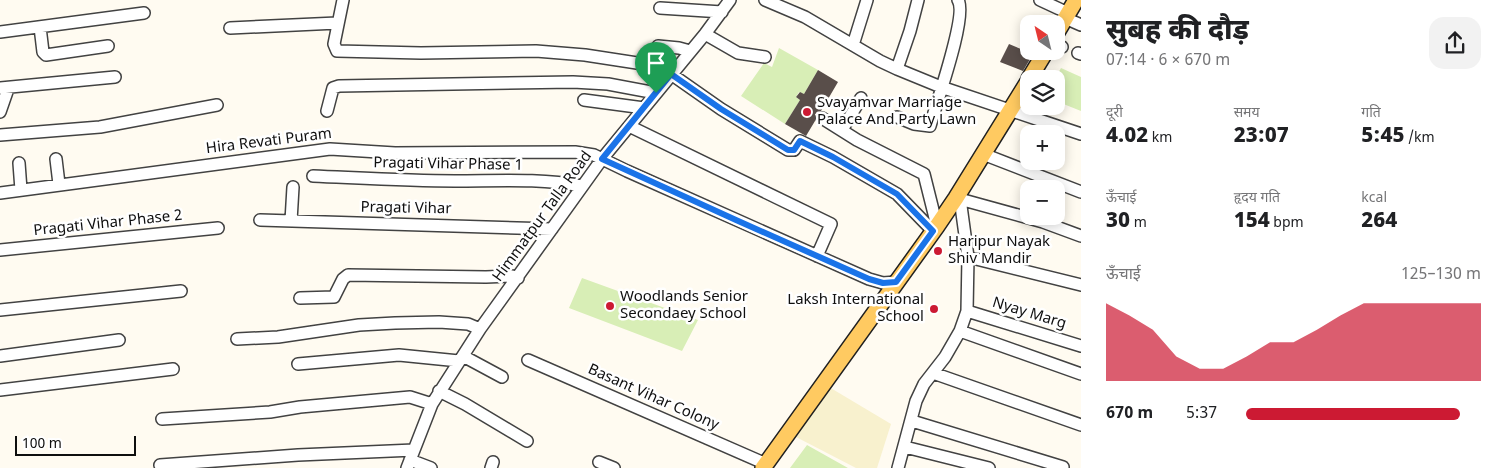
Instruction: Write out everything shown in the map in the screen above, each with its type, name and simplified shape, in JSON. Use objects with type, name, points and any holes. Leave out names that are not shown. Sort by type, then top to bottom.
[{"type":"main road","points":[[1065,22],[1076,0]]},
{"type":"main road","points":[[765,466],[956,198],[1020,94]]},
{"type":"street","points":[[343,0],[334,44],[338,52],[536,51],[585,55],[650,65],[658,59],[658,46],[690,51]]},
{"type":"street","name":"Himmatpur Talla Road","points":[[410,459],[439,391],[480,329],[518,278],[581,186],[705,34],[730,0]]},
{"type":"street","points":[[765,0],[805,17],[897,69],[941,87],[1081,134]]},
{"type":"street","points":[[853,45],[867,0]]},
{"type":"street","points":[[897,69],[918,0]]},
{"type":"street","points":[[897,117],[914,124],[930,126],[954,48],[961,10],[958,0]]},
{"type":"street","points":[[1040,0],[1081,25]]},
{"type":"street","points":[[660,8],[722,12]]},
{"type":"street","points":[[0,32],[144,13]]},
{"type":"street","points":[[230,28],[337,23]]},
{"type":"street","points":[[40,27],[43,52],[46,55],[108,46]]},
{"type":"street","points":[[705,34],[738,53],[765,57]]},
{"type":"street","points":[[671,74],[721,109],[788,150],[794,150],[800,141],[879,182],[897,194],[935,228]]},
{"type":"street","points":[[0,112],[4,88],[116,77]]},
{"type":"street","points":[[327,112],[333,88],[339,86],[572,82],[608,84],[656,93]]},
{"type":"street","points":[[842,130],[861,98]]},
{"type":"street","points":[[584,100],[644,108]]},
{"type":"street","points":[[0,135],[100,127],[217,105]]},
{"type":"street","points":[[822,118],[857,140],[924,174],[935,228]]},
{"type":"street","points":[[630,126],[831,224],[818,256]]},
{"type":"street","name":"Hira Revati Puram","points":[[0,192],[330,149],[395,153],[575,152],[594,155],[869,279],[883,283],[896,282]]},
{"type":"street","points":[[984,154],[1081,192]]},
{"type":"street","points":[[56,158],[59,184]]},
{"type":"street","points":[[20,163],[21,190]]},
{"type":"street","name":"Pragati Vihar Phase 1","points":[[313,176],[395,180],[566,183],[581,186]]},
{"type":"street","points":[[291,221],[293,187]]},
{"type":"street","points":[[956,198],[1043,222],[1081,236]]},
{"type":"street","points":[[898,468],[916,401],[924,384],[945,357],[960,331],[967,311],[968,256],[960,206],[956,198]]},
{"type":"street","name":"Pragati Vihar","points":[[260,220],[552,229]]},
{"type":"street","name":"Pragati Vihar Phase 2","points":[[0,250],[218,228]]},
{"type":"street","points":[[968,256],[1081,285]]},
{"type":"street","points":[[300,298],[334,297],[343,279],[348,275],[512,276],[518,278]]},
{"type":"street","points":[[0,310],[181,291]]},
{"type":"street","name":"Nyay Marg","points":[[967,311],[1081,346]]},
{"type":"street","points":[[237,339],[278,337],[359,325],[395,323],[439,322],[468,324],[480,329]]},
{"type":"street","points":[[960,331],[1081,374]]},
{"type":"street","points":[[0,356],[119,340]]},
{"type":"street","points":[[298,364],[399,355],[461,359],[502,377]]},
{"type":"street","name":"Basant Vihar Colony","points":[[528,360],[765,466]]},
{"type":"street","points":[[0,390],[173,369]]},
{"type":"street","points":[[932,373],[1081,425]]},
{"type":"street","points":[[439,391],[465,404],[527,441]]},
{"type":"street","points":[[162,420],[270,412],[300,407],[410,397],[432,404]]},
{"type":"street","points":[[912,421],[1063,467]]},
{"type":"street","points":[[905,446],[990,468]]},
{"type":"street","points":[[160,465],[280,456],[410,459],[431,468]]},
{"type":"street","points":[[599,462],[614,468]]},
{"type":"shaded area","points":[[829,387],[891,424],[877,468],[856,468],[796,437]]},
{"type":"green space","points":[[779,48],[818,70],[804,94],[799,92],[796,97],[800,100],[785,124],[741,96],[764,63],[772,67]]},
{"type":"green space","points":[[1061,68],[1081,77],[1081,111],[1065,105],[1065,70],[1060,70]]},
{"type":"green space","points":[[582,278],[698,320],[682,351],[569,308]]},
{"type":"green space","points":[[807,445],[848,468],[790,468]]},
{"type":"building","points":[[1009,44],[1020,49],[1020,60],[1029,60],[1024,70],[1000,62]]},
{"type":"building","name":"Svayamvar Marriage Palace And Party Lawn","points":[[818,70],[838,82],[821,111],[815,114],[815,121],[806,136],[785,124],[800,100],[796,97],[800,92],[804,94]]},
{"type":"place","name":"Svayamvar Marriage Palace And Party Lawn","points":[[807,112]]},
{"type":"place","name":"Haripur Nayak Shiv Mandir","points":[[938,251]]},
{"type":"place","name":"Woodlands Senior Secondaey School","points":[[610,306]]},
{"type":"place","name":"Laksh International School","points":[[934,309]]},
{"type":"route","points":[[671,74],[721,109],[788,150],[794,150],[800,141],[879,182],[897,194],[933,231],[896,282],[883,283],[869,279],[800,249],[602,159],[656,93],[671,74]]}]
